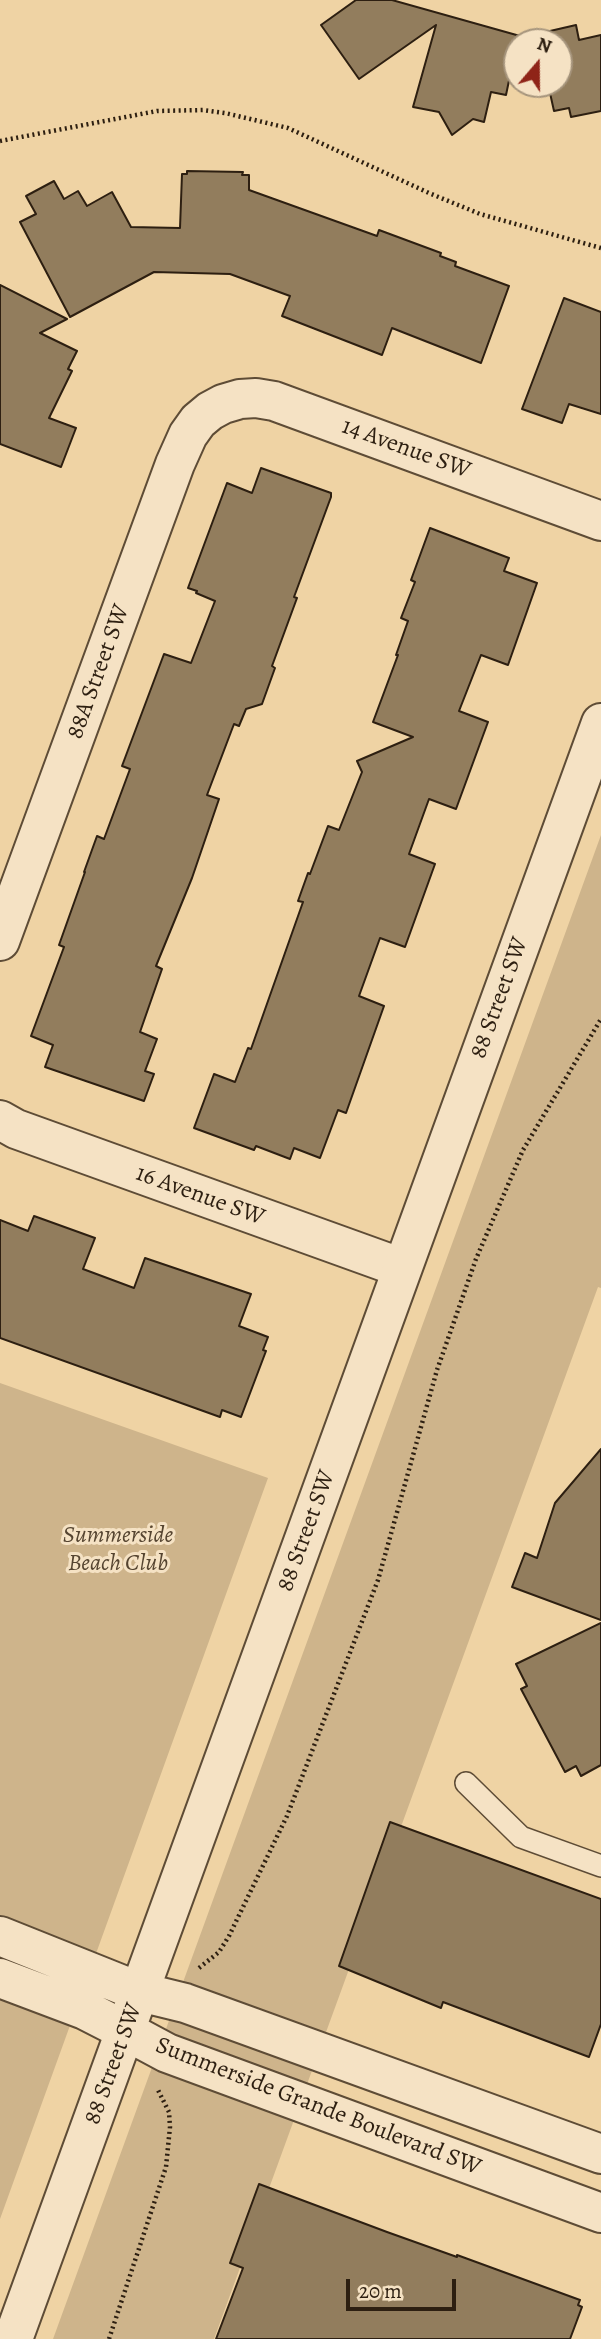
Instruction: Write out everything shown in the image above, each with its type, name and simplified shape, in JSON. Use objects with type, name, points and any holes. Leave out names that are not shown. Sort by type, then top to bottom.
[{"type":"street","name":"14 Avenue SW","points":[[210,411],[240,399],[274,401],[601,521]]},
{"type":"street","name":"88A Street SW","points":[[0,941],[175,464],[193,428],[210,411]]},
{"type":"street","name":"88 Street SW","points":[[13,2339],[601,723]]},
{"type":"street","name":"16 Avenue SW","points":[[0,1120],[16,1129],[402,1268]]},
{"type":"street","name":"Summerside Grande Boulevard SW","points":[[0,1936],[140,1992],[198,2007],[601,2154]]},
{"type":"street","name":"Summerside Grande Boulevard SW","points":[[0,1979],[85,2010],[166,2053],[601,2213]]},
{"type":"lane","points":[[466,1783],[521,1837],[601,1866]]},
{"type":"path","points":[[0,141],[156,111],[203,110],[225,113],[288,128],[480,214],[601,248]]},
{"type":"path","points":[[196,1970],[219,1952],[229,1936],[288,1816],[378,1580],[437,1370],[476,1259],[523,1150],[601,1019]]},
{"type":"path","points":[[108,2339],[166,2167],[169,2112],[155,2085]]},
{"type":"green space","points":[[601,835],[601,1288],[598,1287],[214,2339],[53,2339]]},
{"type":"green space","name":"Summerside Beach Club","points":[[0,1383],[268,1478],[0,2219]]},
{"type":"building","points":[[356,0],[392,0],[503,31],[503,94],[491,92],[484,122],[473,119],[452,135],[439,112],[413,107],[436,25],[359,79],[321,25]]},
{"type":"building","points":[[576,25],[579,40],[601,35],[601,111],[571,117],[569,108],[554,111],[551,98],[573,98],[573,28],[563,28]]},
{"type":"building","points":[[187,171],[243,172],[242,175],[249,175],[249,190],[377,236],[379,230],[441,253],[440,256],[456,262],[455,266],[509,286],[481,363],[392,328],[382,355],[282,316],[290,296],[230,274],[154,272],[70,317],[20,222],[36,214],[26,196],[54,181],[64,199],[78,191],[87,206],[112,192],[131,227],[180,228],[182,174],[187,174]]},
{"type":"building","points":[[0,285],[67,319],[40,333],[77,351],[68,369],[72,371],[49,418],[76,428],[61,467],[0,444]]},
{"type":"building","points":[[564,298],[601,312],[601,414],[569,404],[562,423],[522,409]]},
{"type":"building","points":[[261,468],[331,493],[331,497],[294,597],[297,598],[272,666],[275,668],[262,704],[246,709],[239,726],[234,724],[207,795],[219,799],[192,878],[156,966],[162,969],[140,1032],[157,1039],[145,1071],[154,1074],[144,1101],[45,1067],[53,1045],[31,1036],[64,947],[59,945],[97,836],[104,839],[130,769],[122,766],[164,654],[191,663],[215,601],[188,588],[227,483],[252,493]]},
{"type":"building","points":[[430,528],[509,558],[504,571],[537,583],[508,665],[481,655],[459,711],[488,722],[456,809],[429,799],[409,854],[435,864],[405,947],[380,938],[359,996],[384,1006],[346,1113],[338,1110],[320,1158],[294,1148],[290,1159],[256,1146],[254,1150],[194,1128],[214,1074],[235,1082],[248,1048],[251,1049],[303,902],[298,901],[308,873],[310,874],[328,826],[339,830],[362,772],[357,761],[413,737],[373,722],[408,621],[401,618],[415,582],[411,580]]},
{"type":"building","points":[[34,1216],[95,1238],[83,1269],[134,1288],[145,1258],[251,1294],[239,1326],[268,1337],[263,1350],[266,1351],[241,1417],[222,1410],[220,1417],[0,1338],[0,1220],[28,1231]]},
{"type":"building","points":[[601,1449],[601,1620],[512,1587],[525,1553],[537,1558],[555,1503]]},
{"type":"building","points":[[601,1623],[601,1765],[581,1776],[576,1766],[565,1772],[521,1689],[527,1686],[516,1664]]},
{"type":"building","points":[[390,1822],[601,1899],[601,2024],[589,2057],[443,2002],[441,2008],[339,1966]]},
{"type":"building","points":[[259,2184],[580,2300],[578,2305],[582,2307],[570,2339],[216,2339],[243,2268],[230,2263]]}]
